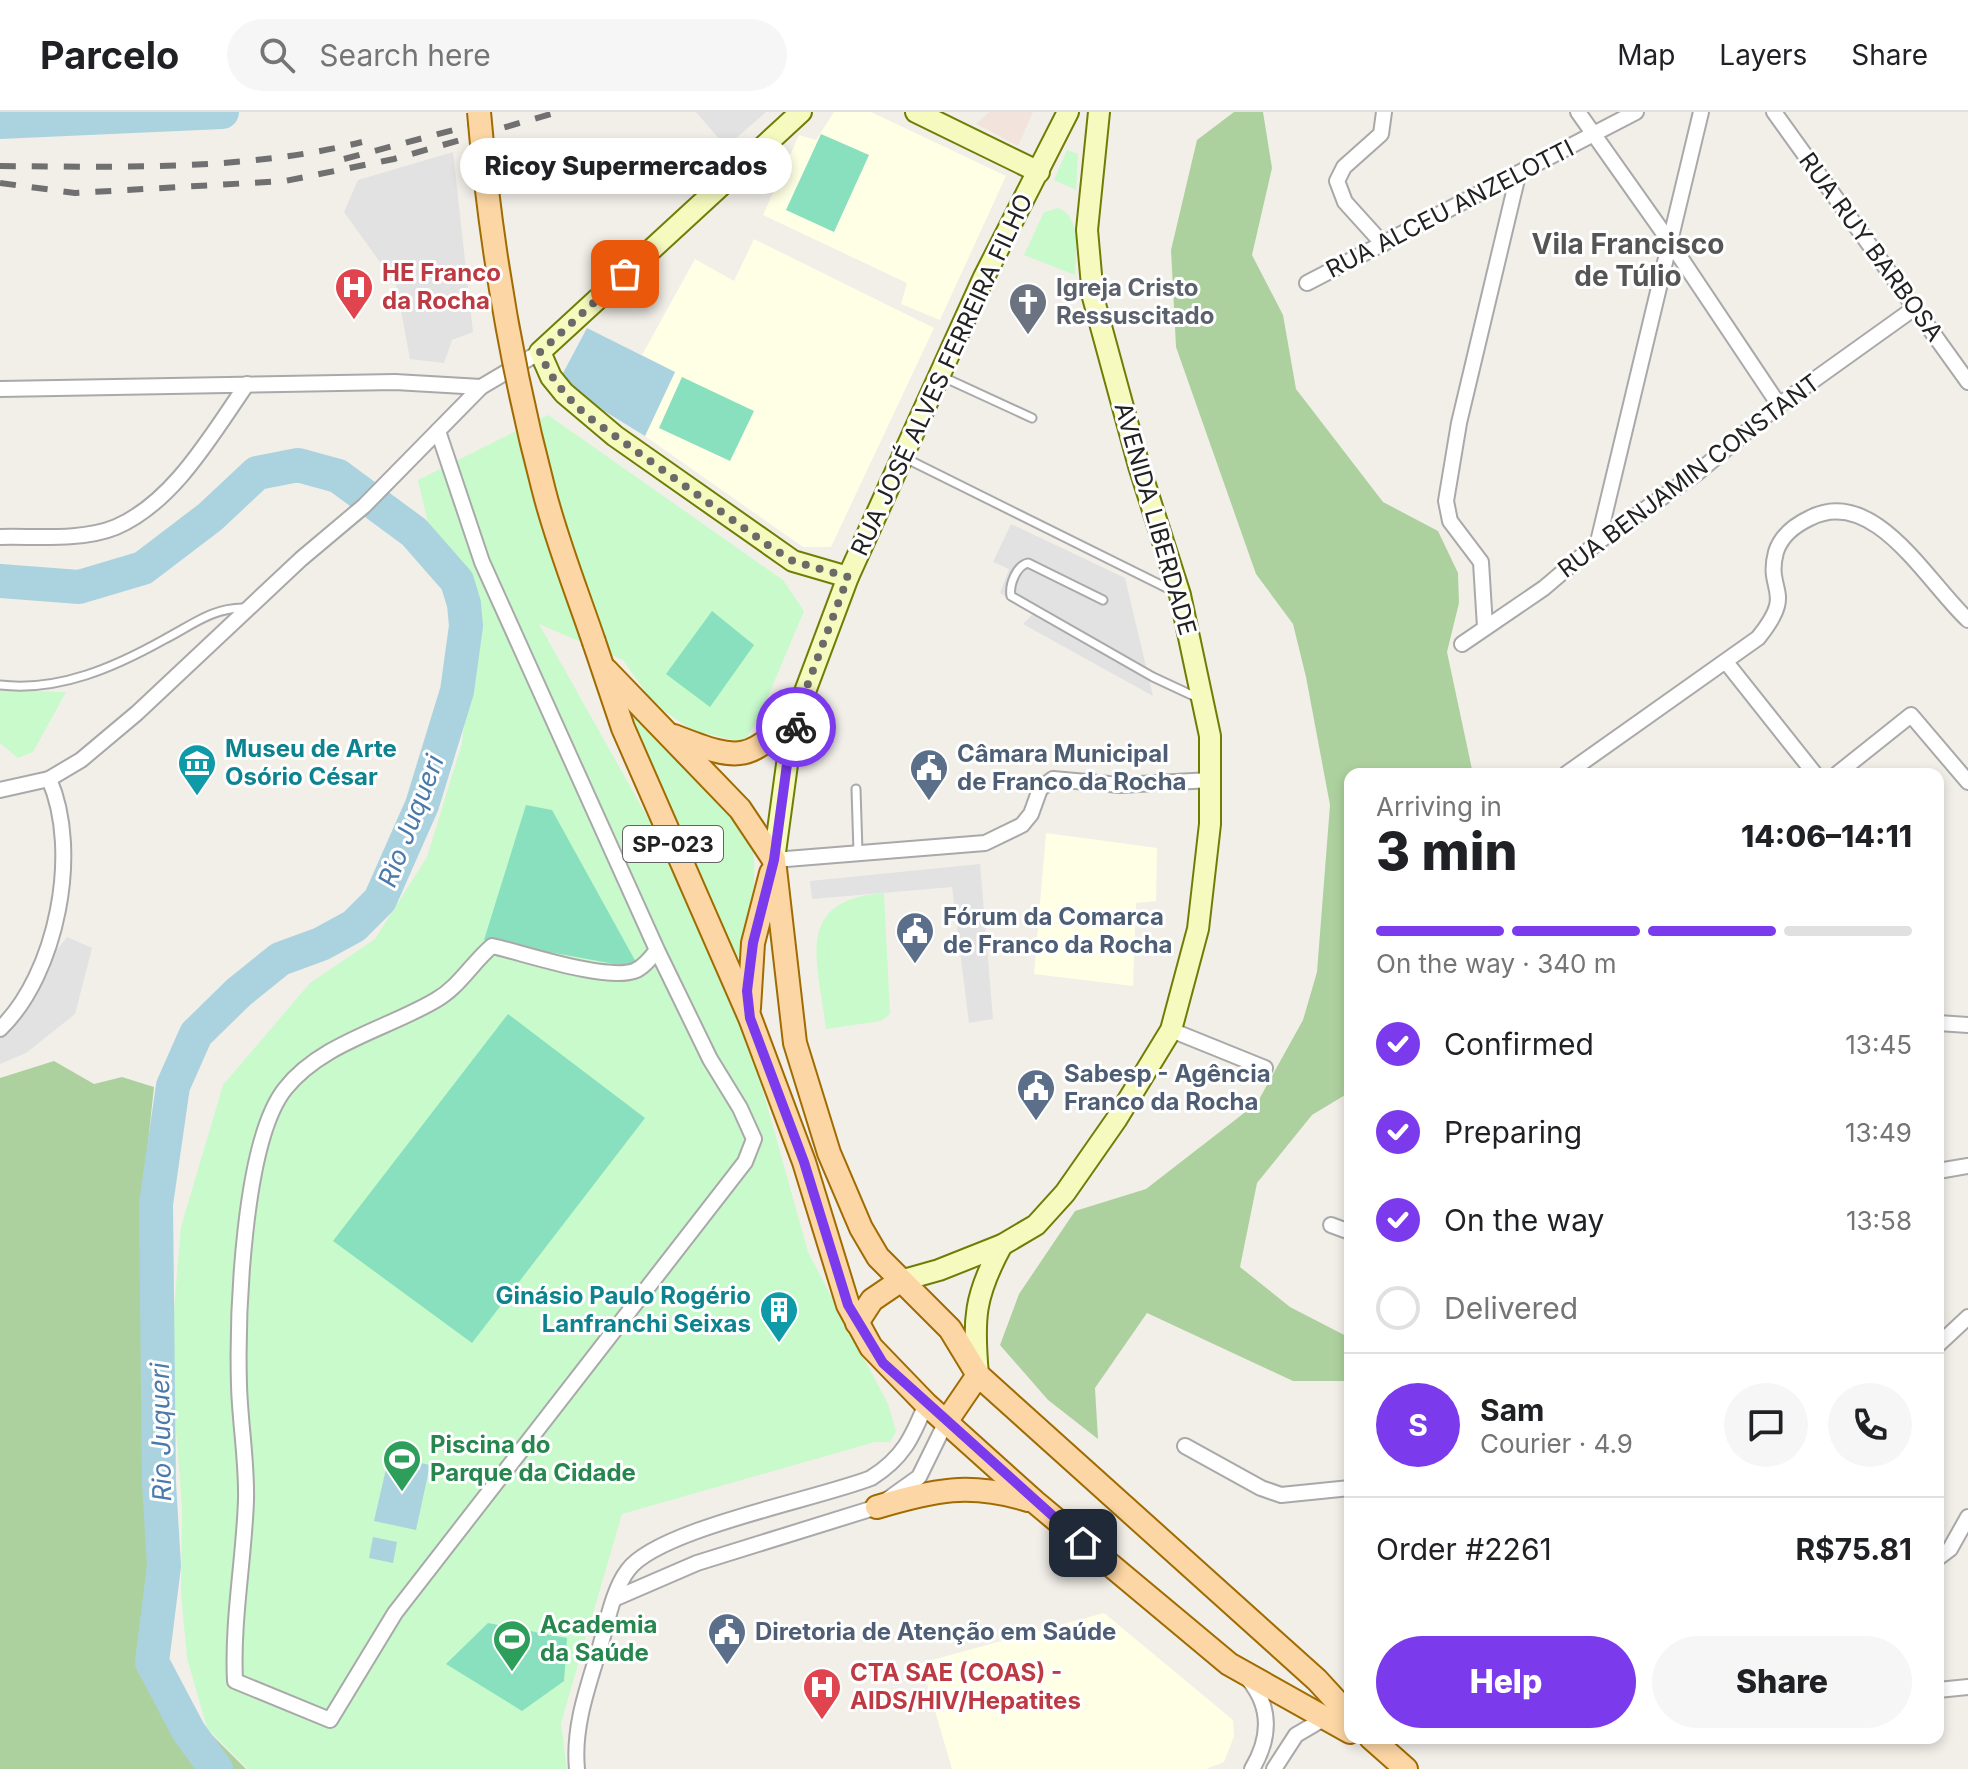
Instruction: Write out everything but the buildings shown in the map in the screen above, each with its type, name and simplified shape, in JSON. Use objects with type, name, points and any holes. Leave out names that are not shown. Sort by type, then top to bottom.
[{"type":"main road","name":"SP-023","points":[[479,112],[495,268],[510,347],[545,494],[623,728],[750,1018],[804,1162],[857,1323],[883,1363],[1035,1502],[1240,1671],[1344,1729]]},
{"type":"main road","points":[[801,112],[540,352],[551,377],[564,393],[605,430],[793,561],[848,577]]},
{"type":"main road","points":[[916,112],[1039,172]]},
{"type":"main road","name":"RUA JOSÉ ALVES FERREIRA FILHO","points":[[900,1281],[878,1257],[861,1228],[807,1090],[787,995],[774,860],[788,757],[801,709],[848,577],[938,375],[1068,112]]},
{"type":"main road","name":"AVENIDA LIBERDADE","points":[[900,1281],[939,1270],[1002,1245],[1036,1225],[1065,1193],[1116,1120],[1171,1030],[1198,929],[1211,780],[1210,736],[1180,595],[1139,466],[1091,283],[1089,193],[1099,112]]},
{"type":"main road","name":"SP-023","points":[[604,668],[740,809],[774,860]]},
{"type":"main road","points":[[666,733],[722,755],[739,755],[769,741],[801,709]]},
{"type":"main road","points":[[750,1018],[747,991],[753,943],[774,860]]},
{"type":"main road","points":[[946,1422],[978,1375],[973,1323],[984,1281],[1002,1245]]},
{"type":"main road","name":"SP-023","points":[[900,1281],[950,1329],[978,1375],[1317,1680],[1344,1709]]},
{"type":"main road","points":[[857,1323],[872,1300],[900,1281]]},
{"type":"main road","points":[[877,1507],[927,1492],[967,1488],[1035,1502]]},
{"type":"main road","points":[[1375,1744],[1406,1769]]},
{"type":"street","points":[[1383,244],[1345,202],[1337,181],[1344,167],[1381,134],[1384,112]]},
{"type":"street","points":[[1578,112],[1779,405]]},
{"type":"street","name":"RUA ALCEU ANZELOTTI","points":[[1307,283],[1636,112]]},
{"type":"street","points":[[1598,542],[1672,245],[1701,112]]},
{"type":"street","name":"RUA RUY BARBOSA","points":[[1774,112],[1968,382]]},
{"type":"street","points":[[1485,627],[1481,562],[1450,521],[1446,501],[1459,423],[1518,175]]},
{"type":"street","name":"RUA BENJAMIN CONSTANT","points":[[1462,644],[1544,588],[1598,542],[1697,473],[1779,405],[1916,307]]},
{"type":"street","points":[[0,790],[49,779],[81,760],[137,713],[247,608],[336,530],[481,387],[540,352]]},
{"type":"street","points":[[0,389],[395,382],[481,387]]},
{"type":"street","points":[[0,537],[92,533],[116,527],[170,488],[247,384]]},
{"type":"street","points":[[438,431],[482,562],[657,950],[710,1059],[740,1108],[754,1139],[745,1162],[395,1613],[330,1720],[235,1681],[246,1496],[239,1382],[244,1273],[256,1152],[284,1091],[297,1077],[334,1050],[437,1000],[459,983],[492,946],[580,968],[622,973],[642,967],[657,950]]},
{"type":"street","points":[[1575,768],[1758,638],[1775,618],[1780,598],[1775,559],[1784,536],[1825,510],[1845,510],[1865,516],[1891,536],[1968,620]]},
{"type":"street","points":[[1726,662],[1810,768]]},
{"type":"street","points":[[1845,768],[1911,715],[1968,782]]},
{"type":"street","points":[[0,1029],[13,1017],[38,978],[52,933],[60,885],[61,844],[59,801],[49,779]]},
{"type":"street","points":[[774,860],[985,843],[1022,825],[1031,814],[1040,789],[1053,779],[1120,785],[1211,780]]},
{"type":"street","points":[[1944,1023],[1968,1025]]},
{"type":"street","points":[[1171,1030],[1265,1068]]},
{"type":"street","points":[[1944,1170],[1968,1166]]},
{"type":"street","points":[[1331,1225],[1344,1230]]},
{"type":"street","points":[[1944,1339],[1968,1317]]},
{"type":"street","points":[[577,1769],[576,1736],[626,1572],[651,1550],[871,1478],[894,1464],[912,1437],[926,1404]]},
{"type":"street","points":[[616,1598],[686,1567],[877,1507],[919,1477],[946,1422]]},
{"type":"street","points":[[1185,1446],[1237,1476],[1281,1495],[1344,1489]]},
{"type":"street","points":[[1944,1554],[1950,1549],[1968,1517]]},
{"type":"street","points":[[1240,1671],[1266,1707],[1265,1741],[1252,1769]]},
{"type":"street","points":[[1944,1689],[1968,1687]]},
{"type":"street","points":[[1274,1769],[1289,1742],[1325,1718]]},
{"type":"lane","points":[[938,375],[1032,418]]},
{"type":"lane","points":[[901,456],[1180,595]]},
{"type":"lane","points":[[1103,600],[1028,563],[1019,569],[1010,591],[1011,596],[1200,699]]},
{"type":"lane","points":[[0,685],[58,683],[121,663],[210,613],[247,608]]},
{"type":"lane","points":[[856,789],[858,852]]},
{"type":"shaded area","points":[[696,112],[766,112],[726,147]]},
{"type":"shaded area","points":[[834,112],[871,112],[1006,176],[940,320],[901,304],[907,283],[763,215],[799,135],[816,140]]},
{"type":"shaded area","points":[[989,112],[1033,112],[1018,146],[976,124]]},
{"type":"shaded area","points":[[453,152],[473,332],[452,340],[444,363],[410,359],[396,284],[344,212],[358,180]]},
{"type":"shaded area","points":[[754,239],[934,328],[831,547],[803,547],[645,436],[675,372],[642,355],[695,259],[734,281]]},
{"type":"shaded area","points":[[1011,524],[1125,578],[1153,696],[1023,624],[1033,614],[1000,593],[1009,569],[993,562]]},
{"type":"shaded area","points":[[1046,833],[1157,848],[1156,901],[1136,903],[1133,986],[1034,974]]},
{"type":"shaded area","points":[[980,864],[993,1019],[969,1023],[952,887],[812,899],[810,881]]},
{"type":"shaded area","points":[[67,937],[92,948],[75,1014],[26,1053],[0,1064],[0,1024]]},
{"type":"shaded area","points":[[1104,1613],[1233,1720],[1234,1736],[1224,1762],[1206,1769],[952,1769],[921,1663]]},
{"type":"green space","points":[[1234,112],[1263,112],[1272,168],[1252,255],[1283,315],[1296,389],[1383,502],[1438,531],[1458,573],[1459,603],[1447,652],[1472,768],[1344,768],[1344,1096],[1312,1115],[1257,1183],[1240,1267],[1290,1307],[1344,1335],[1344,1381],[1293,1381],[1147,1313],[1095,1388],[1098,1439],[1048,1400],[1000,1345],[1019,1294],[1075,1211],[1146,1189],[1257,1103],[1303,1020],[1317,972],[1330,805],[1293,624],[1256,574],[1176,347],[1171,250],[1197,140]]},
{"type":"green space","points":[[821,134],[869,155],[834,232],[786,210]]},
{"type":"green space","points":[[1067,150],[1078,154],[1076,190],[1054,180]]},
{"type":"green space","points":[[1058,208],[1071,219],[1074,228],[1075,275],[1024,255],[1044,212]]},
{"type":"green space","points":[[682,377],[754,411],[730,461],[659,428]]},
{"type":"green space","points":[[548,415],[783,580],[804,611],[758,720],[747,737],[737,741],[692,730],[654,704],[623,660],[539,624],[690,893],[741,1012],[808,1252],[888,1404],[896,1431],[890,1442],[875,1442],[622,1514],[561,1723],[567,1769],[248,1769],[207,1728],[187,1658],[181,1593],[182,1507],[170,1356],[181,1227],[223,1085],[310,983],[375,939],[427,857],[462,743],[467,694],[418,480]]},
{"type":"green space","points":[[712,611],[754,645],[710,707],[666,674]]},
{"type":"green space","points":[[0,690],[66,692],[33,752],[18,758],[0,743]]},
{"type":"green space","points":[[635,717],[720,801],[747,837],[753,852],[754,880],[737,963],[630,725]]},
{"type":"green space","points":[[526,805],[552,810],[637,964],[620,965],[484,940]]},
{"type":"green space","points":[[884,893],[890,1014],[881,1021],[826,1029],[817,958],[823,921],[835,908],[855,898]]},
{"type":"green space","points":[[508,1014],[645,1118],[472,1343],[333,1241]]},
{"type":"green space","points":[[54,1061],[94,1084],[122,1077],[154,1087],[145,1171],[156,1568],[144,1630],[176,1689],[203,1726],[246,1769],[0,1769],[0,1078]]},
{"type":"green space","name":"Academia da Saúde","points":[[488,1623],[567,1638],[564,1681],[522,1711],[446,1664]]},
{"type":"water","points":[[587,328],[675,372],[645,436],[596,406],[561,377]]},
{"type":"water","name":"Piscina do Parque da Cidade","points":[[389,1456],[430,1465],[416,1530],[374,1521]]},
{"type":"water","points":[[373,1537],[397,1542],[393,1563],[369,1558]]},
{"type":"waterway","points":[[0,122],[222,112]]},
{"type":"waterway","name":"Rio Juqueri","points":[[0,581],[79,587],[143,568],[210,517],[257,473],[298,465],[338,476],[414,532],[457,581],[464,604],[466,626],[457,691],[422,805],[380,900],[354,926],[321,944],[280,959],[239,992],[196,1034],[173,1086],[156,1204],[159,1483],[164,1566],[152,1662],[189,1732],[216,1769]]},
{"type":"railway","points":[[0,183],[75,193],[285,181],[394,159],[558,112]]},
{"type":"railway","points":[[344,159],[495,119]]},
{"type":"railway","points":[[0,166],[228,163],[362,142]]},
{"type":"way so far","points":[[625,274],[540,352],[551,377],[587,416],[793,561],[848,577],[803,697],[796,727]]},
{"type":"place","name":"Ricoy Supermercados","points":[[625,274]]},
{"type":"place","name":"HE Franco da Rocha","points":[[354,321]]},
{"type":"place","name":"Igreja Cristo Ressuscitado","points":[[1028,336]]},
{"type":"place","name":"Museu de Arte Osório César","points":[[197,797]]},
{"type":"place","name":"Câmara Municipal de Franco da Rocha","points":[[929,802]]},
{"type":"place","name":"Fórum da Comarca de Franco da Rocha","points":[[915,965]]},
{"type":"place","name":"Sabesp - Agência Franco da Rocha","points":[[1036,1122]]},
{"type":"place","name":"Ginásio Paulo Rogério Lanfranchi Seixas","points":[[779,1344]]},
{"type":"place","name":"Piscina do Parque da Cidade","points":[[402,1493]]},
{"type":"place","name":"Diretoria de Atenção em Saúde","points":[[727,1666]]},
{"type":"place","name":"Academia da Saúde","points":[[512,1673]]},
{"type":"place","name":"CTA SAE (COAS) - AIDS/HIV/Hepatites","points":[[822,1721]]},
{"type":"district","name":"Vila Francisco de Túlio","points":[[1628,260]]},
{"type":"route","points":[[796,727],[788,757],[774,860],[753,943],[747,991],[750,1018],[804,1162],[848,1305],[883,1363],[1083,1543]]}]
